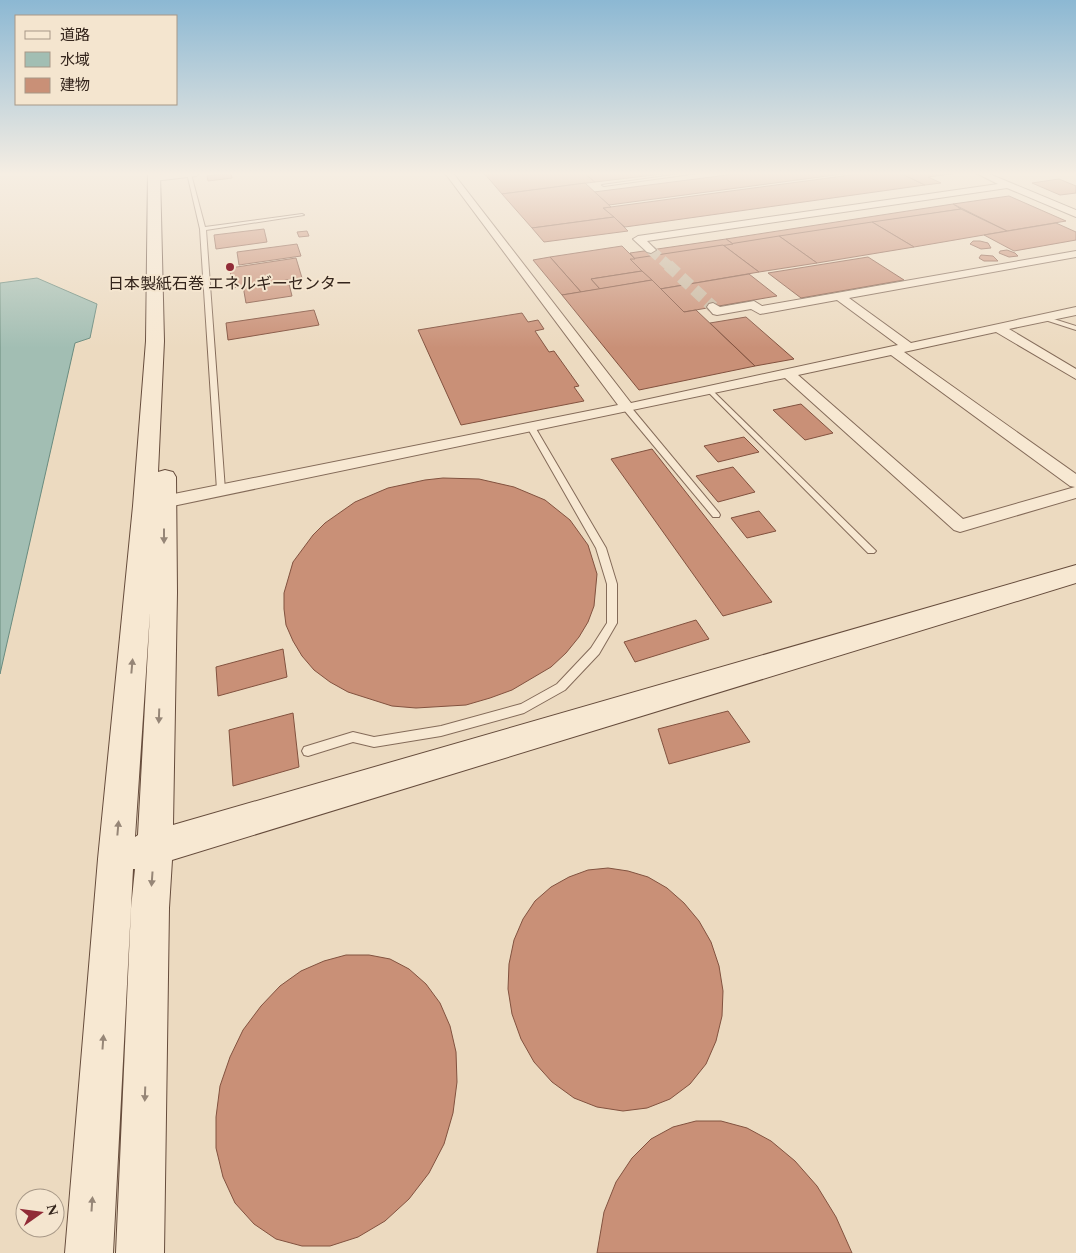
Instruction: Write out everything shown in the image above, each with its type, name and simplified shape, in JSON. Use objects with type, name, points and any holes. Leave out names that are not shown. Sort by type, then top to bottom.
[{"type":"street","points":[[89,1253],[116,859],[154,504],[155,341],[165,231]]},
{"type":"street","points":[[493,231],[627,408]]},
{"type":"street","points":[[650,250],[638,239],[690,231]]},
{"type":"street","points":[[713,307],[717,311],[754,305],[760,310],[1076,254]]},
{"type":"street","points":[[838,296],[909,347]]},
{"type":"street","points":[[154,504],[627,408],[1076,311]]},
{"type":"street","points":[[998,328],[1076,375]]},
{"type":"street","points":[[893,350],[1076,482]]},
{"type":"street","points":[[787,373],[960,526],[1076,492]]},
{"type":"street","points":[[140,1253],[150,918],[155,848],[164,592],[154,504]]},
{"type":"street","points":[[116,859],[1076,574]]},
{"type":"lane","points":[[203,231],[221,490]]},
{"type":"lane","points":[[1044,318],[1076,328]]},
{"type":"lane","points":[[709,390],[871,551]]},
{"type":"lane","points":[[627,408],[716,515]]},
{"type":"lane","points":[[308,751],[353,737],[374,742],[441,731],[524,708],[561,687],[594,651],[612,623],[612,584],[601,548],[531,427]]},
{"type":"water","points":[[37,278],[97,304],[90,338],[75,343],[0,674],[0,283]]},
{"type":"building","points":[[265,231],[267,242],[216,249],[214,235]]},
{"type":"building","points":[[307,231],[309,236],[299,237],[297,232]]},
{"type":"building","points":[[535,231],[624,231],[544,242]]},
{"type":"building","points":[[775,231],[815,231],[733,244],[726,239]]},
{"type":"building","points":[[809,231],[888,231],[914,247],[817,263],[779,236]]},
{"type":"building","points":[[888,231],[1004,231],[914,247]]},
{"type":"building","points":[[1005,231],[1075,231],[1076,240],[1014,251],[984,235]]},
{"type":"building","points":[[779,236],[817,263],[759,272],[723,245]]},
{"type":"building","points":[[726,239],[733,244],[635,259],[630,253]]},
{"type":"building","points":[[973,241],[988,243],[991,248],[981,249],[970,244]]},
{"type":"building","points":[[297,244],[301,256],[239,265],[237,252]]},
{"type":"building","points":[[723,245],[759,272],[660,289],[630,259]]},
{"type":"building","points":[[622,246],[635,259],[630,259],[642,271],[591,279],[600,289],[581,292],[550,257]]},
{"type":"building","points":[[1007,250],[1018,256],[1009,257],[999,253],[1000,251]]},
{"type":"building","points":[[981,255],[993,256],[998,261],[984,261],[979,258]]},
{"type":"building","points":[[550,257],[581,292],[562,295],[533,260]]},
{"type":"building","points":[[868,257],[904,280],[801,298],[768,273]]},
{"type":"building","points":[[296,258],[302,278],[232,288],[230,268]]},
{"type":"building","points":[[642,271],[652,280],[600,289],[591,279]]},
{"type":"building","points":[[749,274],[777,296],[684,312],[660,289]]},
{"type":"building","points":[[288,280],[292,296],[246,303],[243,286]]},
{"type":"building","points":[[652,280],[684,312],[696,310],[755,366],[639,390],[562,295]]},
{"type":"building","points":[[314,310],[319,325],[228,340],[226,323]]},
{"type":"building","points":[[522,313],[528,322],[538,320],[544,329],[535,331],[549,352],[554,351],[579,386],[574,387],[584,401],[461,425],[418,330]]},
{"type":"building","points":[[746,317],[794,359],[755,366],[710,323]]},
{"type":"building","points":[[801,404],[833,433],[805,440],[773,410]]},
{"type":"building","points":[[744,437],[759,452],[718,462],[704,446]]},
{"type":"building","points":[[652,449],[772,602],[723,616],[611,459]]},
{"type":"building","points":[[733,467],[755,492],[718,502],[696,476]]},
{"type":"building","points":[[443,478],[479,479],[514,487],[545,500],[570,520],[588,545],[597,574],[594,606],[588,622],[566,653],[551,667],[512,690],[466,705],[416,708],[392,706],[348,692],[314,670],[302,656],[286,625],[284,593],[293,562],[313,535],[325,523],[355,502],[388,488]]},
{"type":"building","points":[[759,511],[776,531],[747,538],[731,518]]},
{"type":"building","points":[[696,620],[709,639],[635,662],[624,642]]},
{"type":"building","points":[[283,649],[287,677],[218,696],[216,667]]},
{"type":"building","points":[[728,711],[750,742],[669,764],[658,729]]},
{"type":"building","points":[[293,713],[299,767],[233,786],[229,730]]},
{"type":"building","points":[[608,868],[648,877],[667,888],[684,903],[699,921],[711,942],[719,966],[723,991],[722,1016],[716,1041],[706,1064],[690,1084],[670,1099],[647,1108],[623,1111],[597,1107],[574,1098],[552,1082],[534,1062],[521,1039],[512,1014],[508,989],[509,964],[514,940],[523,919],[535,901],[551,887],[569,877],[588,870]]},
{"type":"building","points":[[346,955],[369,955],[390,959],[409,969],[426,984],[440,1003],[450,1026],[456,1052],[457,1082],[453,1113],[444,1144],[429,1173],[409,1199],[385,1221],[358,1237],[330,1246],[302,1246],[276,1239],[254,1224],[235,1203],[223,1177],[216,1148],[216,1117],[220,1086],[230,1057],[243,1030],[261,1006],[280,986],[301,971],[324,961]]},
{"type":"building","points":[[696,1121],[721,1121],[747,1128],[771,1141],[795,1161],[817,1186],[836,1217],[852,1253],[597,1253],[604,1212],[616,1182],[632,1158],[651,1139],[673,1127]]},
{"type":"tunnel","points":[[651,250],[669,266]]},
{"type":"tunnel","points":[[668,265],[713,307]]},
{"type":"place","name":"日本製紙石巻 エネルギーセンター","points":[[230,267]]}]
